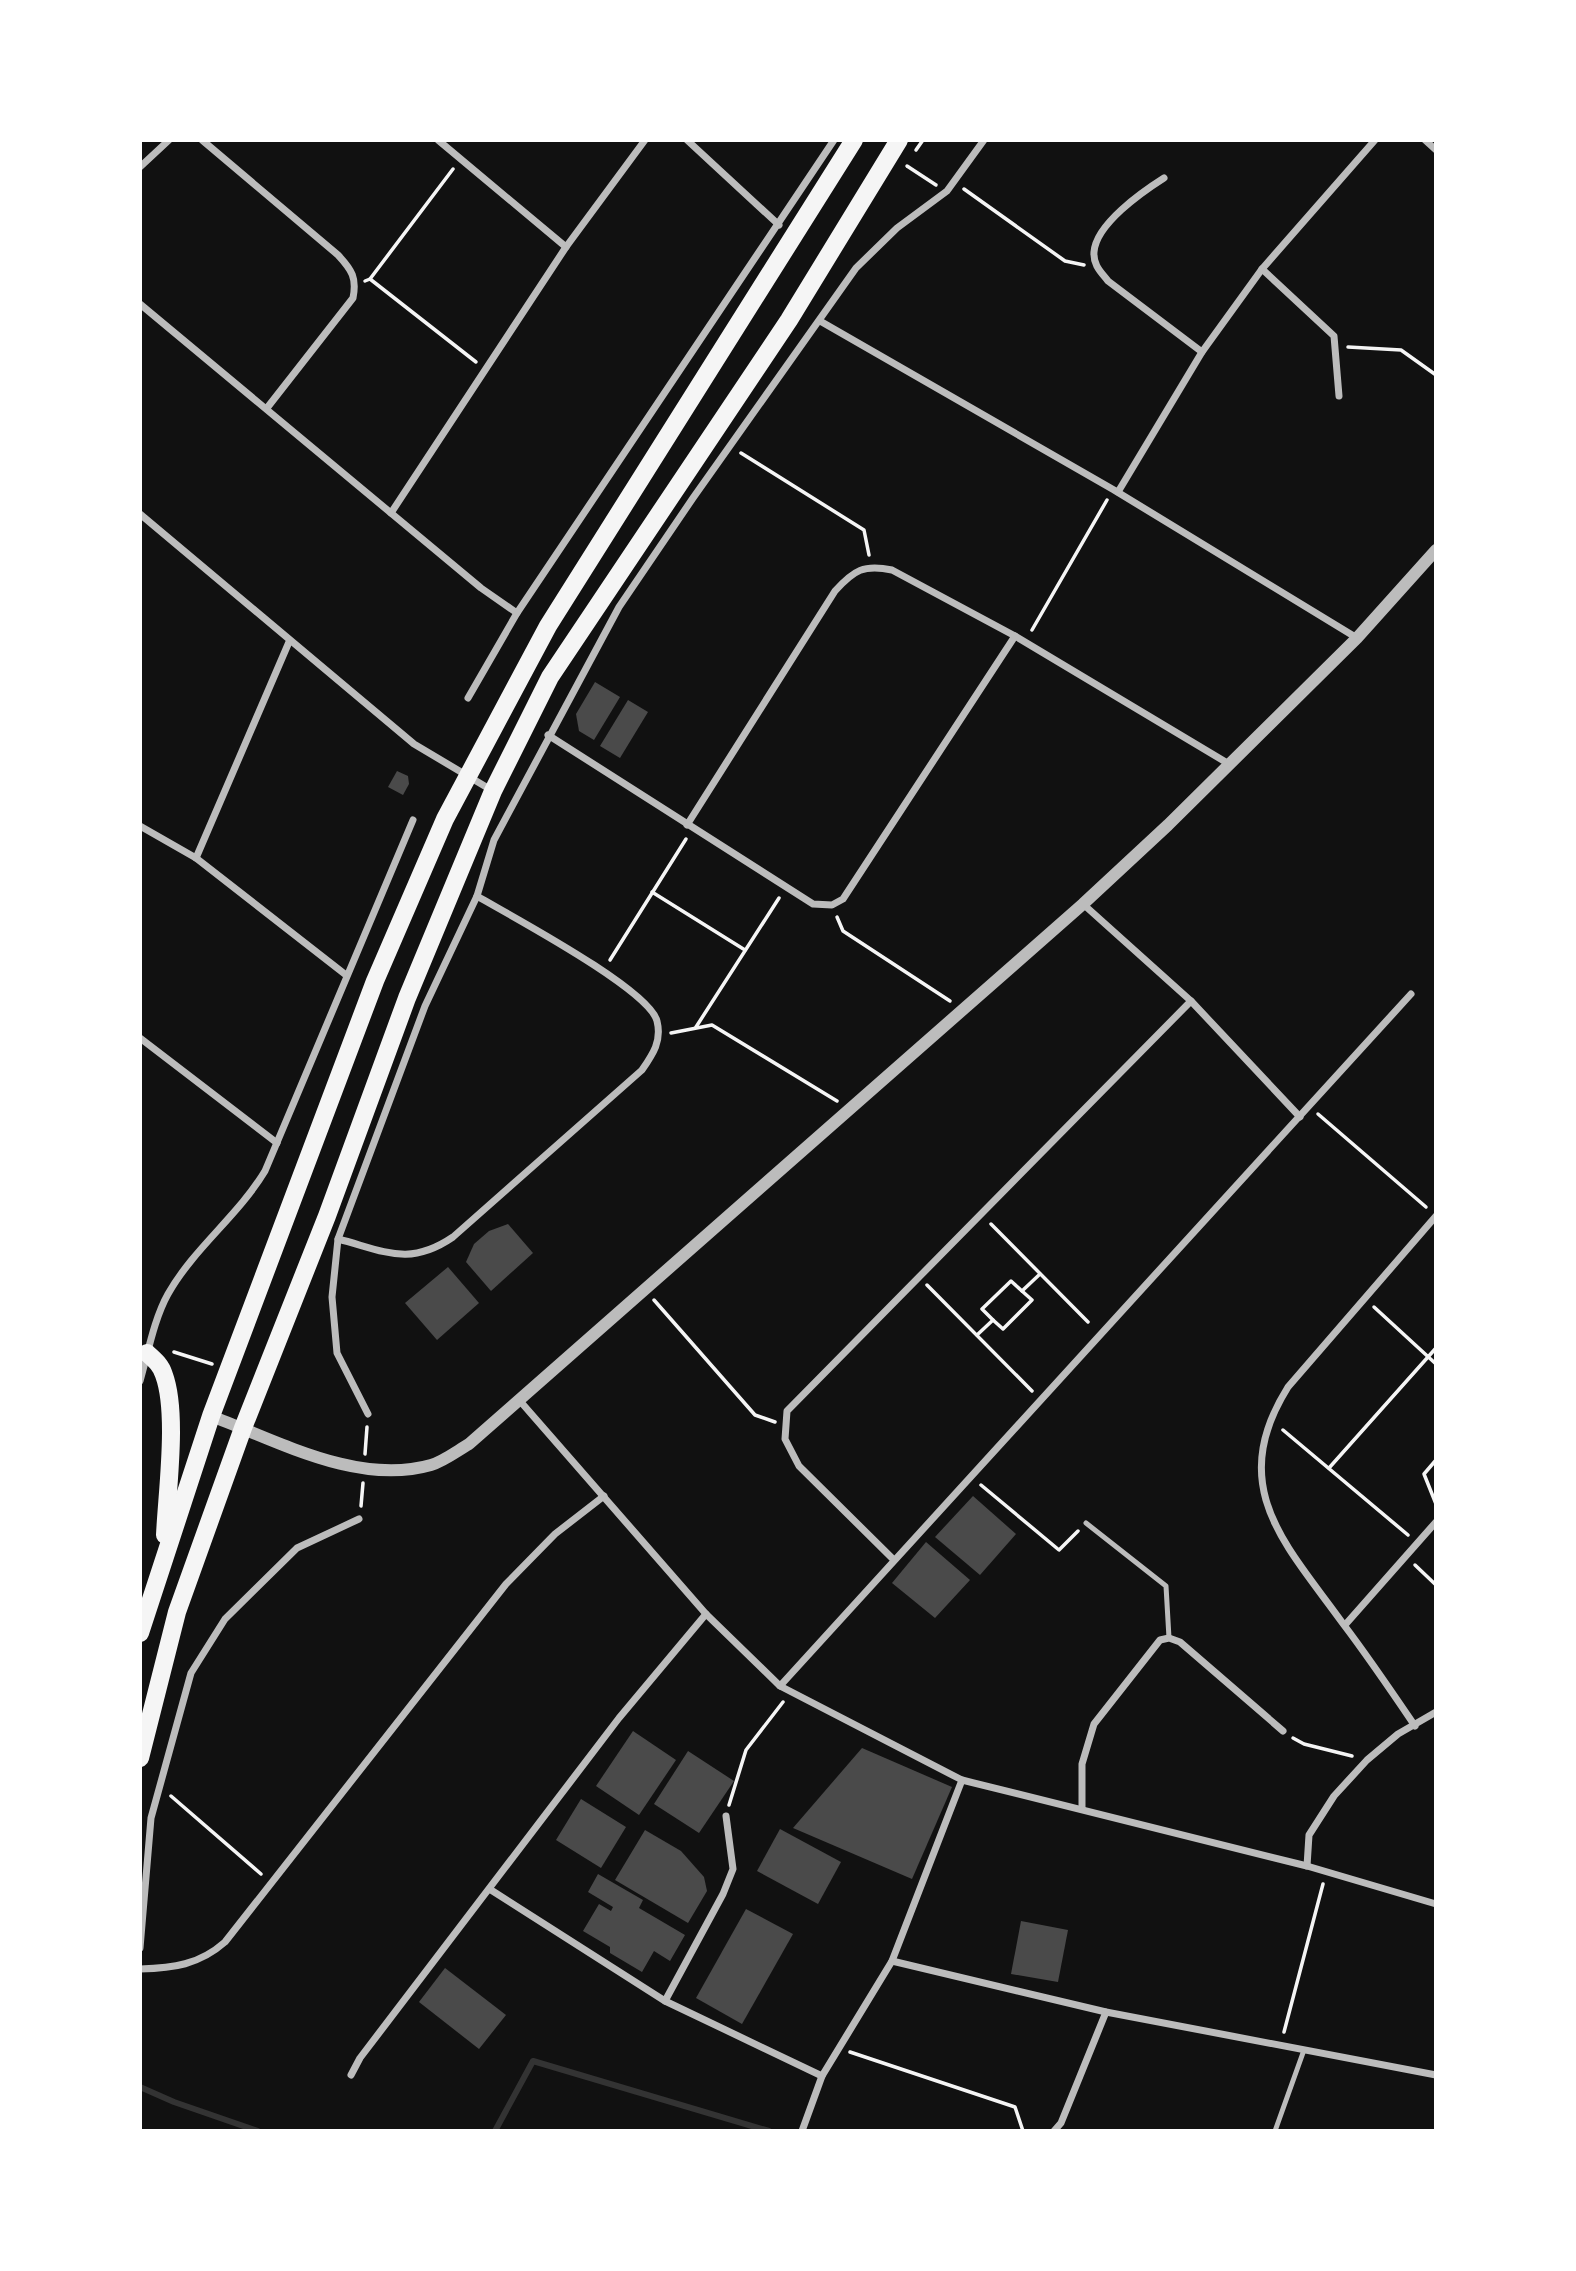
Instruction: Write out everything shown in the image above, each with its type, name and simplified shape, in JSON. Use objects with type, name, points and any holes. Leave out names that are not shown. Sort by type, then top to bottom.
[{"type":"main road","points":[[140,1633],[211,1416],[375,981],[465,776],[548,626],[854,140]]},
{"type":"main road","points":[[140,1758],[177,1612],[243,1428],[327,1216],[407,998],[493,791],[550,677],[789,320],[899,140]]},
{"type":"main road","points":[[147,1353],[158,1363],[164,1374],[170,1398],[164,1556]]},
{"type":"street","points":[[140,167],[169,140]]},
{"type":"street","points":[[202,140],[338,255],[351,269],[356,284],[353,298],[267,408]]},
{"type":"street","points":[[438,140],[566,247]]},
{"type":"street","points":[[391,513],[566,247],[645,140]]},
{"type":"street","points":[[687,140],[779,225]]},
{"type":"street","points":[[468,698],[517,613],[834,140]]},
{"type":"street","points":[[368,1414],[337,1353],[332,1297],[338,1239],[425,1006],[477,896],[494,840],[619,607],[730,446],[856,268],[897,228],[947,191],[984,140]]},
{"type":"street","points":[[1116,491],[1202,352],[1262,269],[1375,140]]},
{"type":"street","points":[[1425,140],[1436,150]]},
{"type":"street","points":[[1164,178],[1136,196],[1100,236],[1094,251],[1097,267],[1108,281],[1202,352]]},
{"type":"street","points":[[1262,269],[1334,336],[1339,396]]},
{"type":"street","points":[[140,304],[481,588],[517,613]]},
{"type":"street","points":[[820,321],[1116,491],[1357,638]]},
{"type":"street","points":[[142,515],[289,642],[414,744],[493,791]]},
{"type":"street","points":[[140,526],[142,515]]},
{"type":"street","points":[[211,1416],[354,1466],[410,1470],[434,1464],[468,1444],[1083,904],[1357,638],[1436,550]]},
{"type":"street","points":[[690,827],[835,591],[853,571],[871,566],[892,570],[1015,636],[1229,764]]},
{"type":"street","points":[[548,735],[813,904],[832,905],[844,899],[1015,636]]},
{"type":"street","points":[[196,858],[289,642]]},
{"type":"street","points":[[140,1381],[167,1295],[186,1268],[248,1199],[277,1143],[413,820]]},
{"type":"street","points":[[140,826],[196,858],[346,975]]},
{"type":"street","points":[[338,1239],[404,1255],[431,1251],[453,1237],[642,1070],[655,1053],[658,1036],[656,1017],[604,971],[477,896]]},
{"type":"street","points":[[1083,904],[1191,1001],[1300,1117]]},
{"type":"street","points":[[780,1686],[1411,994]]},
{"type":"street","points":[[894,1560],[799,1466],[789,1452],[784,1425],[787,1411],[1191,1001]]},
{"type":"street","points":[[140,1038],[277,1143]]},
{"type":"street","points":[[1415,1726],[1345,1625],[1295,1560],[1275,1526],[1261,1468],[1264,1436],[1269,1419],[1288,1387],[1436,1215]]},
{"type":"street","points":[[520,1401],[706,1614],[780,1686],[962,1780],[1307,1866],[1436,1905]]},
{"type":"street","points":[[140,1969],[187,1964],[214,1952],[272,1884],[506,1584],[555,1534],[604,1496]]},
{"type":"street","points":[[140,1948],[151,1818],[191,1673],[225,1619],[297,1548],[359,1519]]},
{"type":"street","points":[[1345,1625],[1436,1522]]},
{"type":"street","points":[[351,2075],[360,2058],[620,1718],[706,1614]]},
{"type":"street","points":[[1082,1809],[1082,1764],[1094,1724],[1152,1647],[1169,1638],[1180,1642],[1283,1731]]},
{"type":"street","points":[[1307,1866],[1309,1835],[1334,1796],[1367,1760],[1398,1734],[1436,1712]]},
{"type":"street","points":[[802,2131],[822,2076],[892,1961],[962,1780]]},
{"type":"street","points":[[665,2001],[723,1894],[733,1869],[726,1816]]},
{"type":"street","points":[[491,1890],[665,2001],[822,2076]]},
{"type":"street","points":[[892,1961],[1106,2012],[1436,2075]]},
{"type":"street","points":[[1054,2131],[1062,2123],[1106,2012]]},
{"type":"lane","points":[[1086,1523],[1166,1586],[1169,1638]]},
{"type":"lane","points":[[1275,2131],[1304,2050]]},
{"type":"path","points":[[356,284],[370,279],[461,159]]},
{"type":"path","points":[[905,167],[947,191]]},
{"type":"path","points":[[954,182],[1065,261],[1097,267]]},
{"type":"path","points":[[370,279],[486,370]]},
{"type":"path","points":[[1334,346],[1401,350],[1436,375]]},
{"type":"path","points":[[730,446],[864,530],[871,566]]},
{"type":"path","points":[[1024,642],[1116,491]]},
{"type":"path","points":[[604,971],[690,827]]},
{"type":"path","points":[[696,1027],[786,887]]},
{"type":"path","points":[[652,892],[745,950]]},
{"type":"path","points":[[832,905],[843,931],[963,1010]]},
{"type":"path","points":[[658,1036],[712,1025],[850,1110]]},
{"type":"path","points":[[1310,1106],[1436,1215]]},
{"type":"path","points":[[987,1220],[1088,1322]]},
{"type":"path","points":[[1022,1291],[1040,1273]]},
{"type":"path","points":[[918,1276],[1041,1400]]},
{"type":"path","points":[[1011,1281],[1022,1291],[1032,1300],[1003,1329],[982,1309],[1011,1281]]},
{"type":"path","points":[[645,1291],[755,1415],[784,1425]]},
{"type":"path","points":[[1364,1299],[1436,1364]]},
{"type":"path","points":[[977,1336],[993,1320]]},
{"type":"path","points":[[1329,1468],[1436,1348]]},
{"type":"path","points":[[147,1353],[169,1350],[212,1363]]},
{"type":"path","points":[[1269,1419],[1417,1544]]},
{"type":"path","points":[[1436,1460],[1424,1474],[1436,1504]]},
{"type":"path","points":[[971,1477],[1059,1550],[1086,1523]]},
{"type":"path","points":[[1405,1557],[1436,1585]]},
{"type":"path","points":[[726,1816],[746,1750],[791,1692]]},
{"type":"path","points":[[1283,1731],[1304,1744],[1367,1760]]},
{"type":"path","points":[[159,1786],[272,1884]]},
{"type":"path","points":[[1281,2045],[1326,1872]]},
{"type":"path","points":[[838,2048],[1015,2107],[1023,2131]]},
{"type":"building","points":[[595,682],[620,697],[594,740],[579,731],[576,714]]},
{"type":"building","points":[[628,700],[648,712],[620,758],[600,746]]},
{"type":"building","points":[[397,771],[408,776],[409,784],[403,795],[388,787]]},
{"type":"building","points":[[508,1224],[533,1253],[491,1291],[466,1262],[474,1244],[489,1231]]},
{"type":"building","points":[[448,1267],[479,1303],[437,1340],[405,1303]]},
{"type":"building","points":[[973,1496],[1016,1534],[980,1575],[935,1537]]},
{"type":"building","points":[[926,1542],[970,1580],[935,1618],[892,1583]]},
{"type":"building","points":[[633,1731],[676,1760],[639,1815],[596,1786]]},
{"type":"building","points":[[862,1748],[952,1787],[912,1879],[793,1828]]},
{"type":"building","points":[[688,1751],[734,1781],[699,1833],[654,1804]]},
{"type":"building","points":[[581,1799],[626,1827],[601,1868],[556,1840]]},
{"type":"building","points":[[780,1829],[841,1862],[818,1904],[757,1871]]},
{"type":"building","points":[[645,1830],[681,1851],[704,1877],[707,1891],[688,1923],[615,1880]]},
{"type":"building","points":[[598,1874],[643,1900],[639,1908],[685,1935],[670,1961],[654,1951],[642,1972],[610,1953],[610,1947],[583,1931],[599,1904],[611,1911],[613,1907],[588,1892]]},
{"type":"building","points":[[746,1909],[793,1934],[742,2024],[696,1998]]},
{"type":"building","points":[[1021,1921],[1068,1930],[1058,1982],[1011,1974]]},
{"type":"building","points":[[445,1968],[506,2015],[479,2049],[419,2002]]},
{"type":"waterway","points":[[495,2131],[533,2061],[769,2131]]},
{"type":"waterway","points":[[140,2087],[174,2102],[258,2131]]}]
